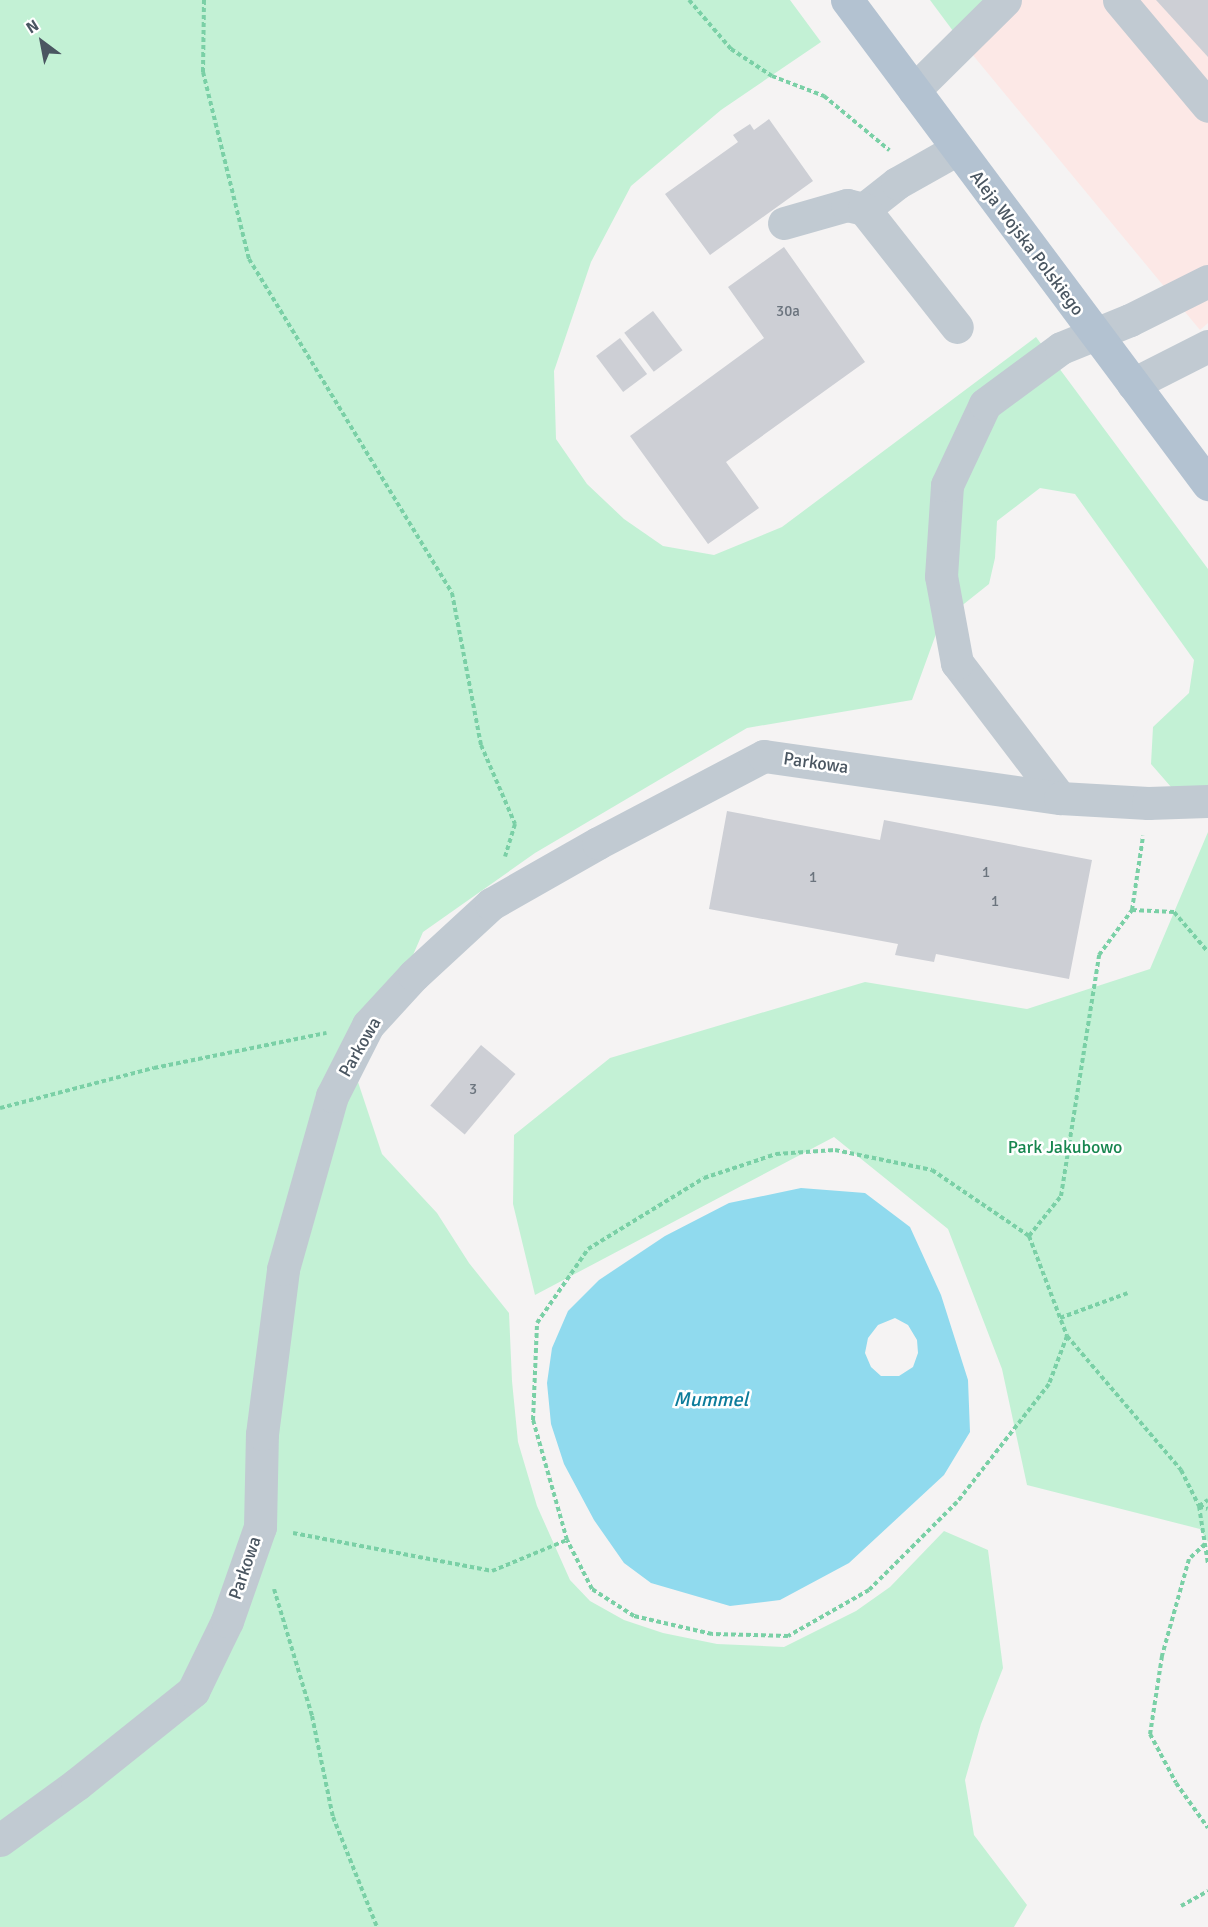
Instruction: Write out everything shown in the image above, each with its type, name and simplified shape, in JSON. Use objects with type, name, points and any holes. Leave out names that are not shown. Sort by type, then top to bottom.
[{"type":"main road","name":"Aleja Wojska Polskiego","points":[[847,0],[1208,484]]},
{"type":"street","points":[[914,90],[1005,0]]},
{"type":"street","points":[[1119,0],[1208,106]]},
{"type":"street","points":[[864,209],[897,183],[957,149]]},
{"type":"street","points":[[784,223],[847,205],[864,209],[957,327]]},
{"type":"street","points":[[1060,798],[957,663],[941,576],[947,485],[985,404],[1061,348],[1208,281]]},
{"type":"street","points":[[1133,384],[1208,346]]},
{"type":"street","name":"Parkowa","points":[[0,1840],[77,1784],[193,1691],[226,1621],[260,1527],[261,1434],[283,1269],[332,1096],[368,1024],[414,975],[491,904],[598,843],[764,756],[1060,798],[1148,803],[1208,801]]},
{"type":"path","points":[[204,0],[203,72],[249,259],[452,593],[481,745],[515,824],[491,904]]},
{"type":"path","points":[[689,0],[731,49],[772,76],[824,96],[917,171]]},
{"type":"path","points":[[1029,1236],[1061,1196],[1099,955],[1132,910],[1148,803]]},
{"type":"path","points":[[1132,910],[1174,912],[1208,952]]},
{"type":"path","points":[[0,1108],[154,1068],[368,1024]]},
{"type":"path","points":[[1067,1336],[1049,1384],[957,1502],[870,1590],[788,1636],[712,1634],[634,1616],[592,1589],[567,1540],[533,1420],[537,1323],[588,1249],[704,1178],[776,1154],[835,1150],[932,1170],[1029,1236],[1067,1336],[1181,1470],[1199,1506],[1208,1564]]},
{"type":"path","points":[[1060,1318],[1128,1293]]},
{"type":"path","points":[[1199,1506],[1208,1500]]},
{"type":"path","points":[[1199,1506],[1208,1509]]},
{"type":"path","points":[[260,1527],[492,1571],[567,1540]]},
{"type":"path","points":[[1204,1544],[1190,1559],[1186,1570],[1162,1656],[1150,1734],[1176,1783],[1208,1828]]},
{"type":"path","points":[[272,1582],[312,1716],[333,1817],[377,1927]]},
{"type":"path","points":[[1181,1906],[1208,1891]]},
{"type":"shaded area","points":[[985,0],[1208,0],[1208,323],[1200,330],[953,31]]},
{"type":"green space","points":[[0,0],[790,0],[821,42],[721,110],[631,186],[591,262],[554,371],[556,439],[587,484],[624,519],[663,546],[714,555],[782,527],[1036,337],[1208,569],[1208,794],[1178,795],[1151,764],[1153,727],[1189,693],[1194,660],[1075,494],[1040,488],[997,521],[995,558],[989,584],[940,623],[912,700],[747,728],[535,853],[423,932],[358,1082],[382,1154],[437,1213],[469,1263],[509,1313],[518,1442],[537,1506],[570,1580],[590,1601],[624,1620],[663,1633],[717,1644],[784,1647],[856,1611],[890,1587],[944,1531],[988,1550],[1003,1668],[981,1724],[965,1780],[974,1835],[1027,1905],[1014,1927],[0,1927]]},
{"type":"green space","points":[[930,0],[985,0],[953,31]]},
{"type":"green space","name":"Park Jakubowo","points":[[1208,832],[1208,1542],[1200,1529],[1027,1485],[1002,1369],[948,1229],[834,1137],[535,1295],[513,1204],[514,1135],[610,1058],[865,982],[1027,1009],[1150,969]]},
{"type":"water","name":"Mummel","points":[[801,1188],[865,1193],[910,1227],[941,1295],[968,1380],[970,1432],[944,1475],[849,1563],[780,1600],[730,1606],[651,1583],[624,1563],[594,1520],[564,1464],[551,1424],[547,1383],[552,1348],[568,1311],[599,1280],[665,1236],[729,1203]],"holes":[[[895,1318],[908,1325],[917,1340],[918,1353],[913,1367],[899,1376],[881,1376],[871,1367],[865,1353],[868,1338],[878,1325]]]},
{"type":"building","points":[[1156,0],[1208,0],[1208,57]]},
{"type":"building","points":[[769,119],[813,181],[710,255],[665,194],[738,142],[733,135],[750,124],[754,130]]},
{"type":"building","points":[[784,247],[865,362],[726,462],[759,508],[708,544],[630,436],[764,338],[728,287]]},
{"type":"building","points":[[653,311],[682,350],[654,372],[624,333]]},
{"type":"building","points":[[620,338],[647,374],[623,392],[596,356]]},
{"type":"building","points":[[727,811],[880,840],[884,820],[1092,860],[1069,979],[936,954],[934,962],[895,955],[898,944],[709,909]]},
{"type":"building","points":[[481,1045],[515,1074],[465,1134],[430,1106]]}]
